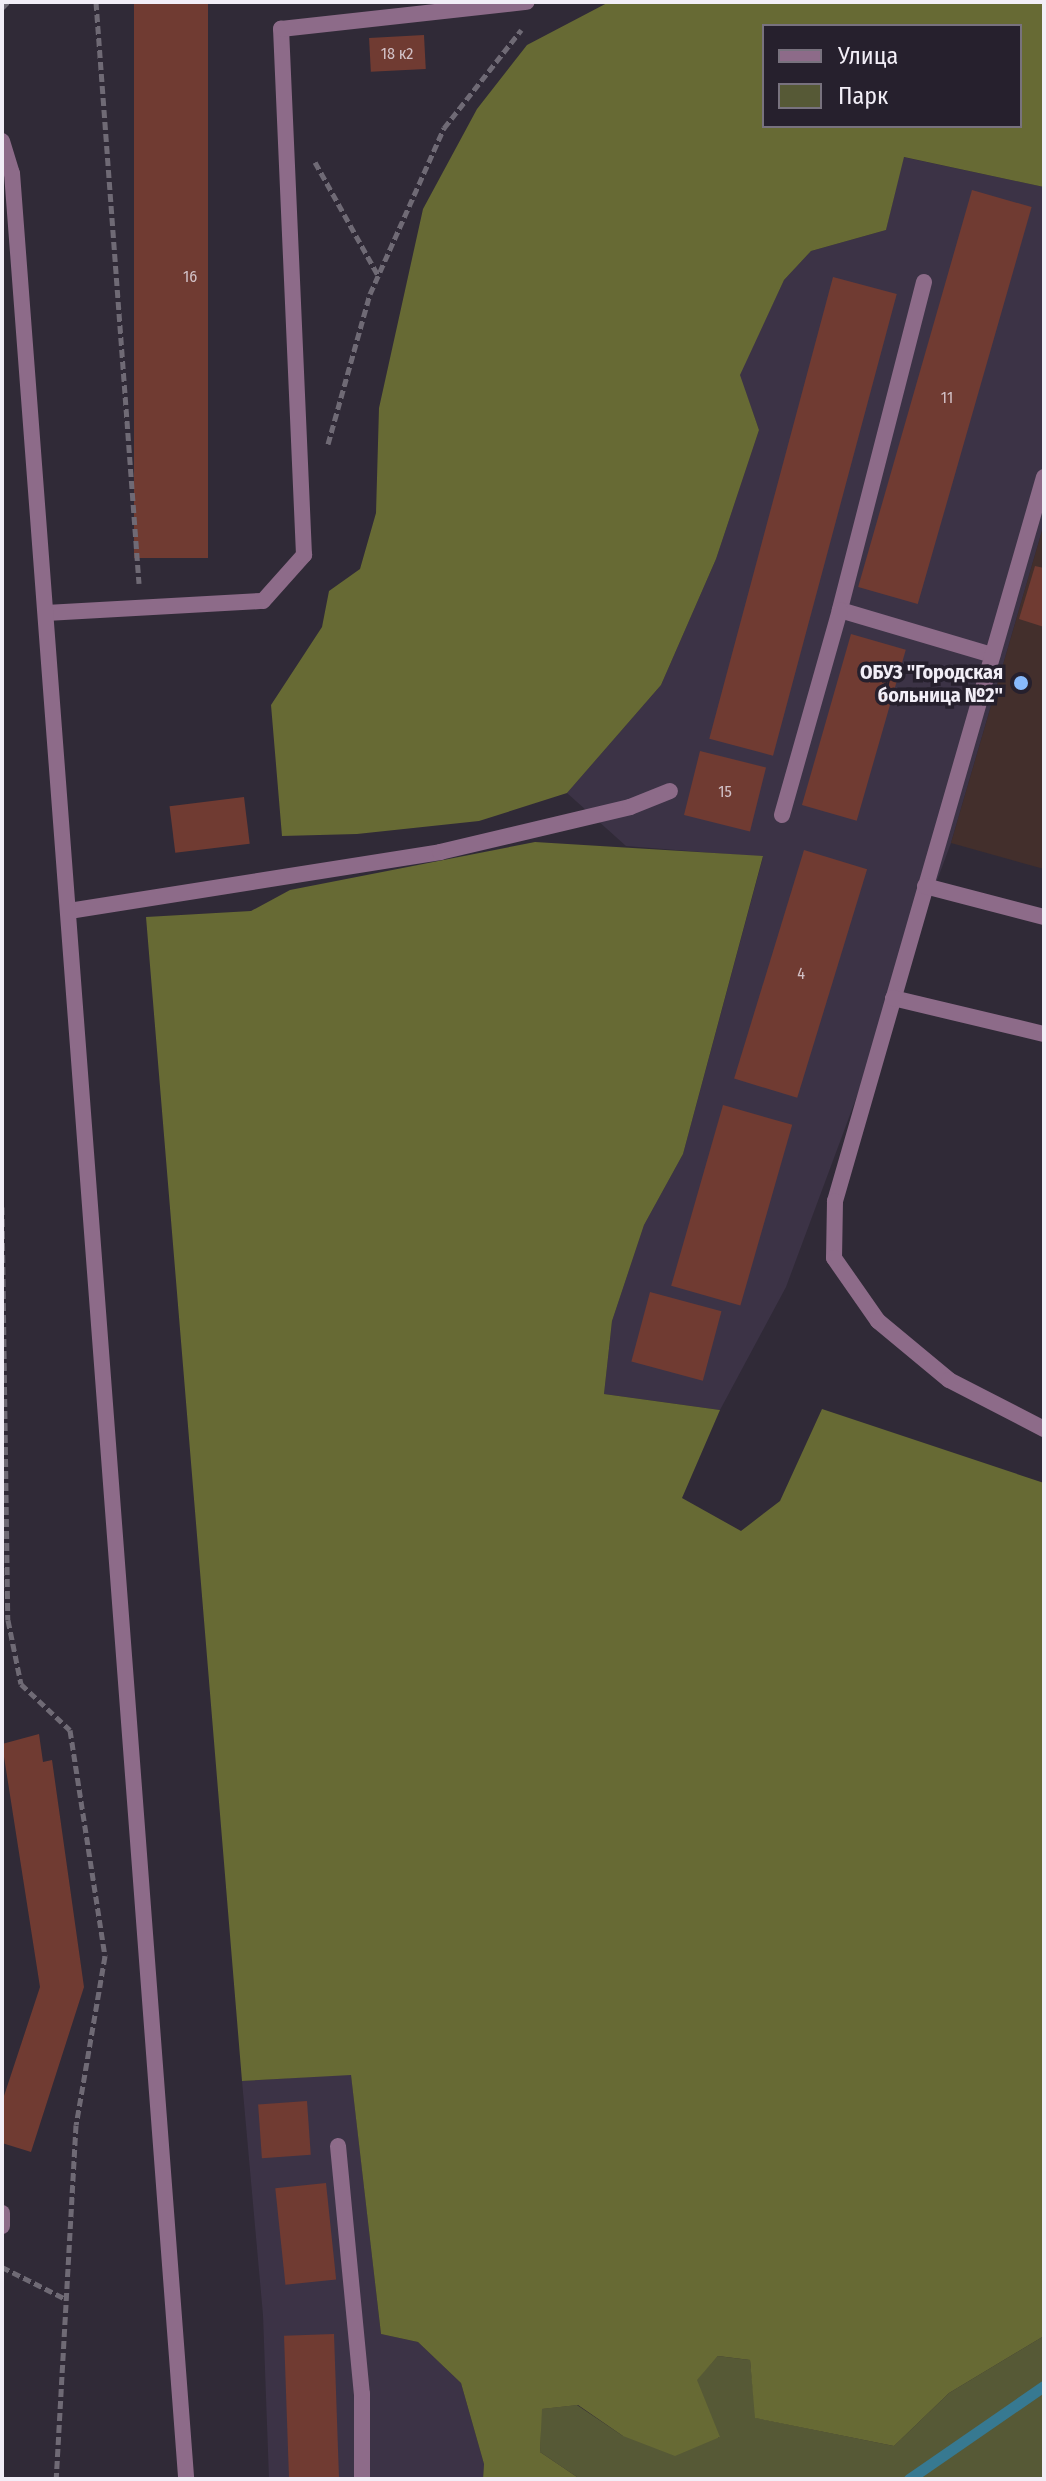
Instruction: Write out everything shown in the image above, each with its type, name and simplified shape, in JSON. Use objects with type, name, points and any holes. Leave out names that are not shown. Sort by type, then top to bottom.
[{"type":"street","points":[[46,613],[263,601],[304,555],[281,29],[527,2]]},
{"type":"street","points":[[2,141],[12,173],[186,2479]]},
{"type":"street","points":[[782,815],[840,610],[924,282]]},
{"type":"street","points":[[1044,477],[835,1201],[834,1258],[878,1321],[949,1380],[1044,1429]]},
{"type":"street","points":[[840,610],[992,655]]},
{"type":"street","points":[[69,911],[440,852],[630,807],[670,791]]},
{"type":"street","points":[[925,886],[1044,917]]},
{"type":"street","points":[[893,998],[1044,1034]]},
{"type":"street","points":[[338,2146],[362,2394],[362,2479]]},
{"type":"street","points":[[2,2213],[2,2226]]},
{"type":"path","points":[[2,8],[8,2]]},
{"type":"path","points":[[96,2],[141,608]]},
{"type":"path","points":[[301,478],[327,445],[378,275],[444,128],[525,25]]},
{"type":"path","points":[[285,124],[323,173],[378,275]]},
{"type":"path","points":[[2,1207],[3,1487],[10,1627],[21,1684],[70,1730],[105,1956],[76,2125],[56,2479]]},
{"type":"path","points":[[2,1629],[10,1627]]},
{"type":"path","points":[[2,2267],[64,2298]]},
{"type":"shaded area","points":[[903,157],[1044,187],[1044,524],[951,843],[786,1287],[720,1410],[604,1394],[612,1321],[644,1225],[683,1154],[763,857],[626,846],[567,793],[661,685],[716,559],[759,430],[739,375],[784,280],[811,251],[886,230]]},
{"type":"shaded area","name":"ОБУЗ \"Городская больница №2\"","points":[[1044,524],[1044,869],[951,843]]},
{"type":"shaded area","points":[[351,2074],[381,2334],[418,2342],[461,2383],[484,2464],[483,2479],[269,2479],[263,2315],[242,2081]]},
{"type":"green space","points":[[609,2],[1044,2],[1044,187],[904,157],[886,230],[811,251],[784,280],[740,375],[759,430],[716,559],[661,685],[567,793],[479,821],[357,834],[282,836],[271,705],[322,627],[329,591],[360,569],[376,513],[379,408],[423,209],[477,109],[527,45]]},
{"type":"green space","points":[[535,842],[763,856],[683,1154],[644,1225],[612,1321],[604,1394],[720,1410],[682,1498],[741,1531],[780,1501],[822,1409],[1044,1483],[1044,2336],[949,2393],[894,2446],[755,2418],[750,2360],[718,2356],[697,2380],[720,2437],[675,2456],[623,2436],[578,2405],[542,2409],[540,2452],[580,2479],[483,2479],[484,2464],[461,2383],[418,2342],[381,2334],[351,2075],[242,2081],[146,917],[251,911],[290,890]]},
{"type":"green space","points":[[1044,2336],[1044,2479],[580,2479],[540,2452],[541,2409],[577,2405],[623,2436],[719,2438],[696,2380],[718,2356],[750,2360],[756,2418],[894,2446],[949,2393]]},
{"type":"building","points":[[134,2],[208,2],[208,558],[134,558]]},
{"type":"building","points":[[424,35],[426,69],[371,72],[369,38]]},
{"type":"building","points":[[972,190],[1032,207],[918,604],[858,587]]},
{"type":"building","points":[[833,277],[897,294],[773,756],[709,739]]},
{"type":"building","points":[[1035,566],[1044,568],[1044,627],[1019,619]]},
{"type":"building","points":[[851,634],[906,650],[857,821],[802,805]]},
{"type":"building","points":[[700,751],[766,767],[750,831],[684,815]]},
{"type":"building","points":[[244,797],[250,844],[175,853],[170,806]]},
{"type":"building","points":[[804,850],[867,869],[797,1098],[734,1079]]},
{"type":"building","points":[[723,1105],[792,1125],[740,1306],[671,1286]]},
{"type":"building","points":[[650,1292],[721,1311],[703,1381],[631,1362]]},
{"type":"building","points":[[39,1734],[43,1762],[52,1760],[84,1987],[31,2152],[2,2143],[2,2102],[40,1987],[2,1744]]},
{"type":"building","points":[[307,2101],[311,2155],[262,2158],[258,2104]]},
{"type":"building","points":[[326,2183],[336,2279],[285,2285],[275,2188]]},
{"type":"building","points":[[334,2334],[339,2479],[289,2479],[284,2336]]},
{"type":"waterway","points":[[909,2479],[1044,2386]]},
{"type":"place","name":"ОБУЗ \"Городская больница №2\"","points":[[1021,683]]}]
